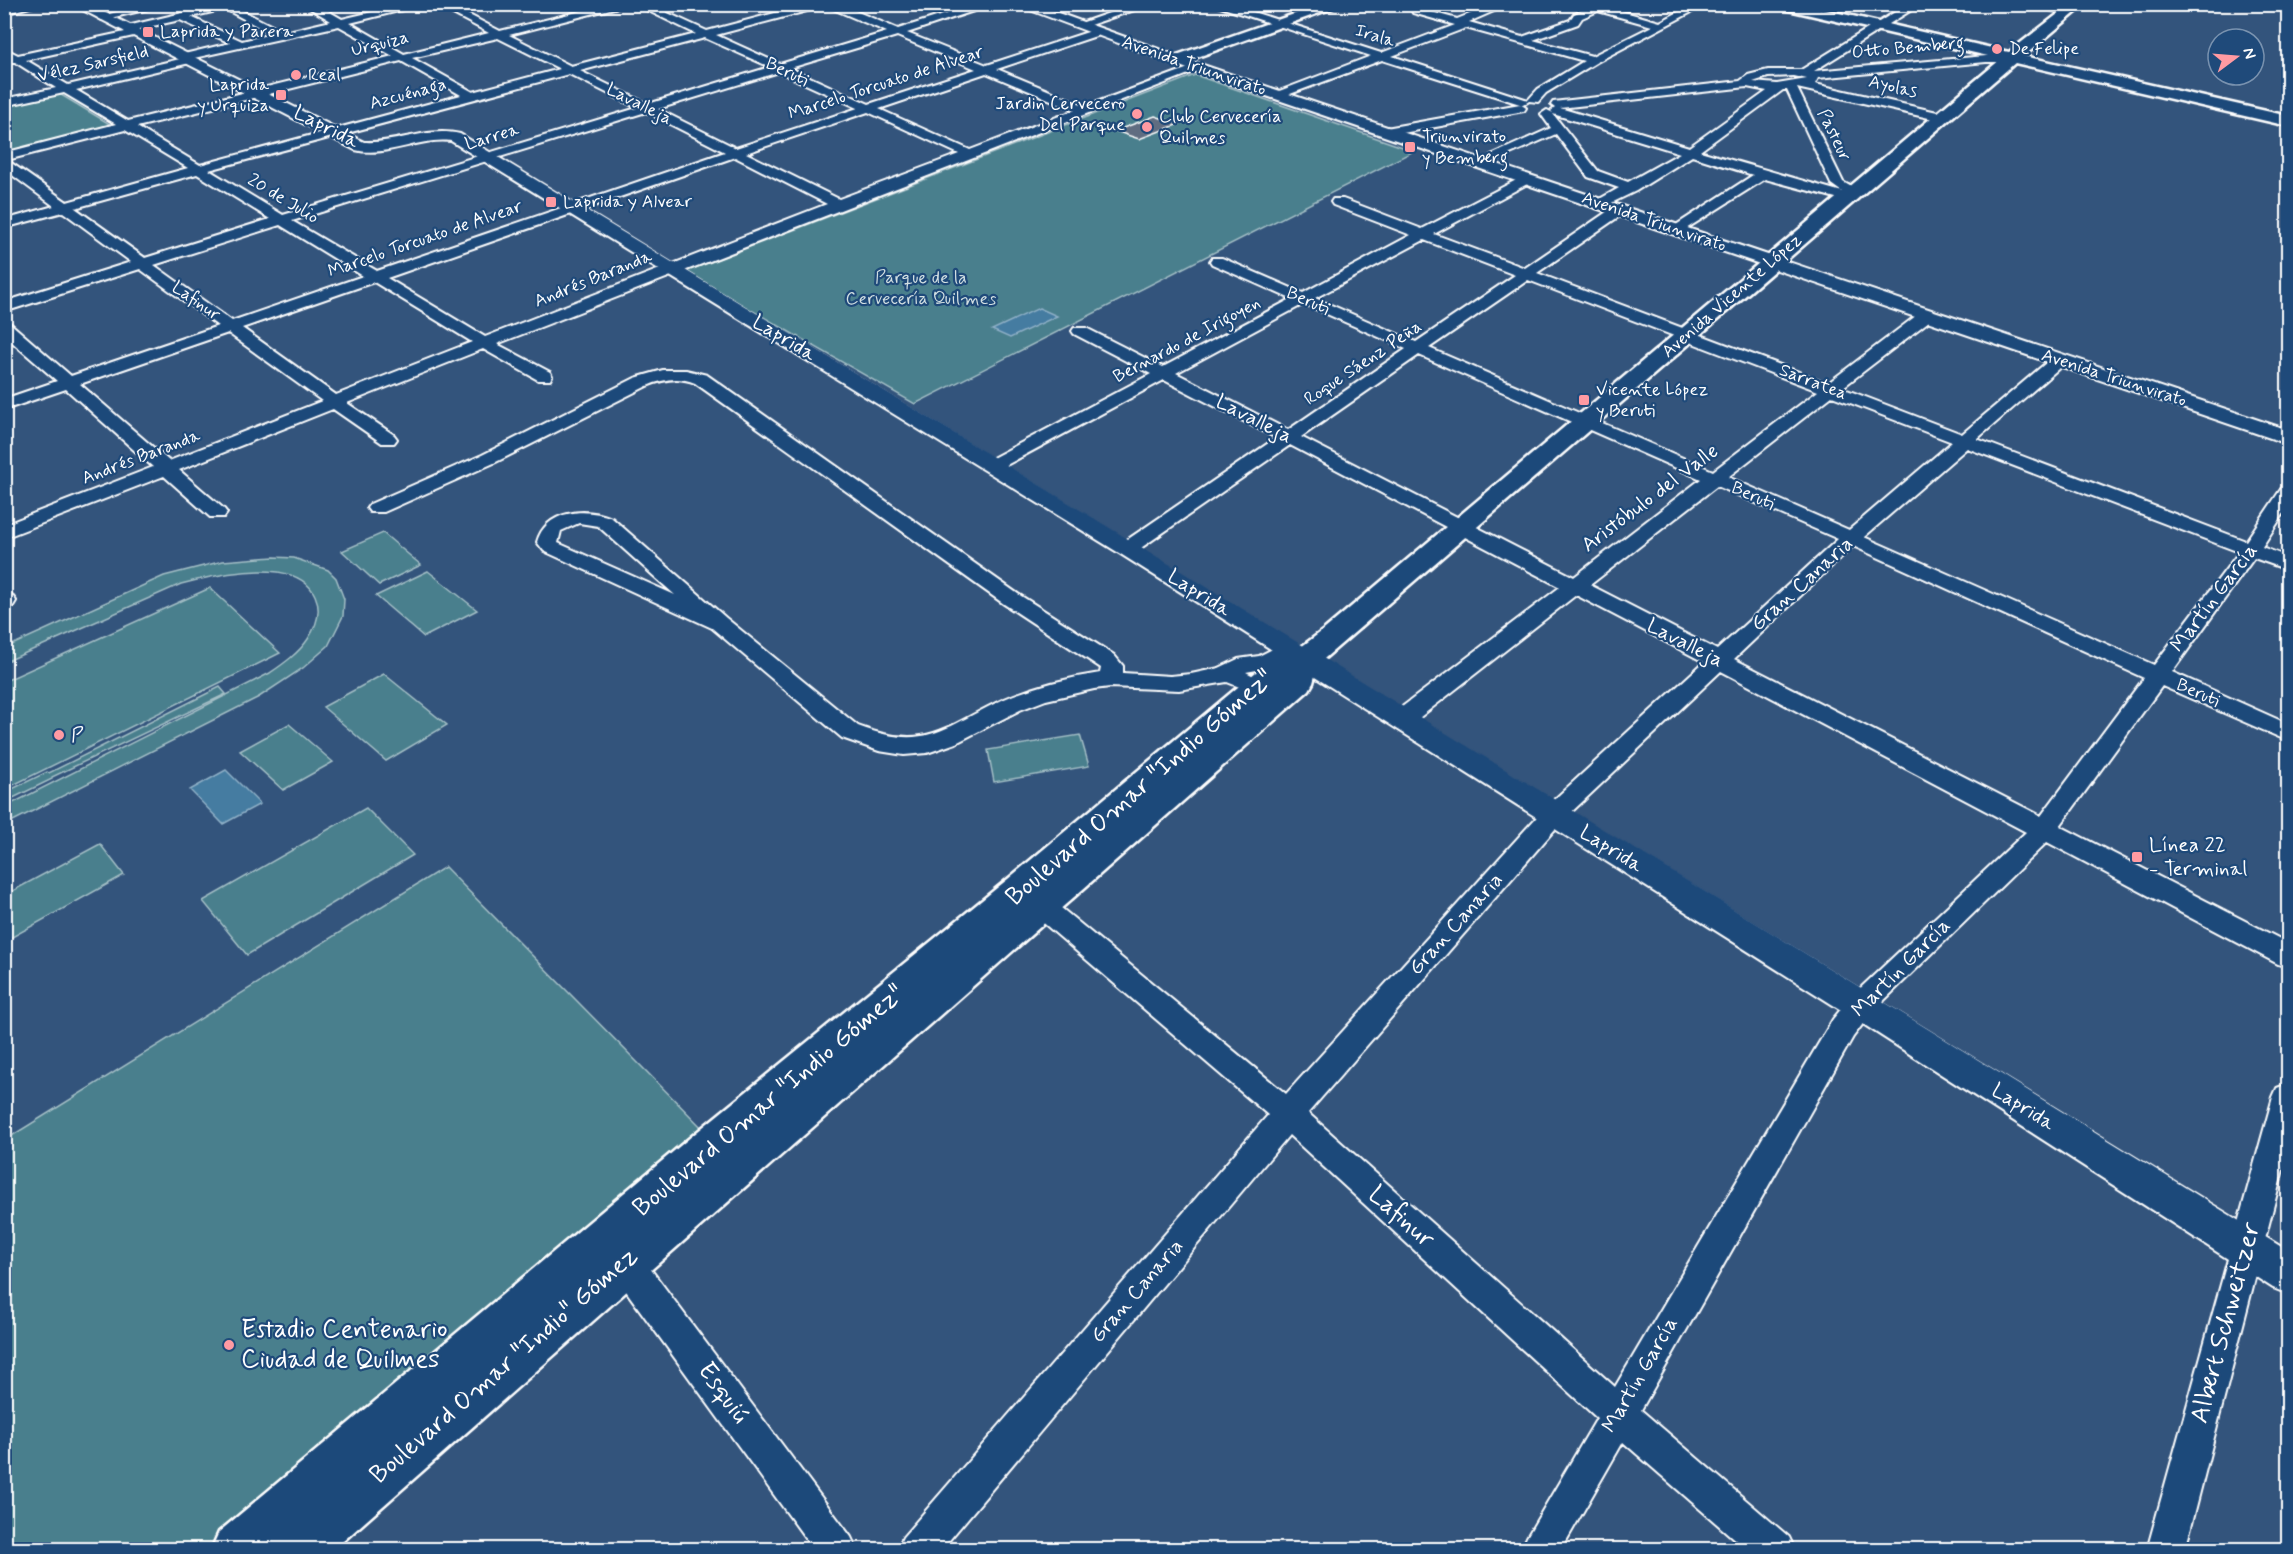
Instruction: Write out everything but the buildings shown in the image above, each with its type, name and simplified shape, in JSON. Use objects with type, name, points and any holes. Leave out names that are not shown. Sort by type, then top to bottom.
[{"type":"main road","points":[[1176,60],[1338,4]]},
{"type":"main road","points":[[1780,4],[2010,59],[2289,121]]},
{"type":"main road","name":"Avenida Vicente López","points":[[1295,654],[1335,636],[2010,59],[2075,8]]},
{"type":"main road","name":"Boulevard Omar \"Indio Gómez\"","points":[[1031,898],[1242,680],[1279,669],[1295,654]]},
{"type":"main road","name":"Boulevard Omar \"Indio\" Gómez","points":[[293,1550],[615,1249],[1031,898],[1298,683],[1295,654]]},
{"type":"main road","points":[[237,1550],[615,1249]]},
{"type":"street","points":[[4,11],[36,4]]},
{"type":"street","points":[[93,9],[166,4]]},
{"type":"street","points":[[308,4],[472,96]]},
{"type":"street","name":"Vélez Sarsfield","points":[[4,104],[240,44],[422,4]]},
{"type":"street","name":"Lavalleja","points":[[439,4],[838,204]]},
{"type":"street","name":"Urquiza","points":[[4,157],[257,92],[625,4]]},
{"type":"street","name":"Beruti","points":[[639,4],[969,154]]},
{"type":"street","name":"Azcuénaga","points":[[4,224],[335,131],[823,4]]},
{"type":"street","points":[[829,4],[1085,110]]},
{"type":"street","name":"Larrea","points":[[4,307],[283,219],[990,4]]},
{"type":"street","name":"Avenida Triunvirato","points":[[1020,4],[1198,68],[2289,437]]},
{"type":"street","points":[[1080,26],[1147,4]]},
{"type":"street","name":"Irala","points":[[1216,4],[1554,110]]},
{"type":"street","points":[[1278,95],[1463,23],[1505,4]]},
{"type":"street","points":[[1586,4],[1602,6],[1661,25]]},
{"type":"street","points":[[1386,132],[1526,103],[1593,60],[1702,4]]},
{"type":"street","points":[[1601,204],[1690,152],[1916,4]]},
{"type":"street","points":[[2030,4],[2075,8]]},
{"type":"street","points":[[8,55],[230,5],[282,35]]},
{"type":"street","points":[[1523,40],[1575,22],[1578,16],[1602,6]]},
{"type":"street","name":"Laprida","points":[[93,9],[127,29],[335,131],[361,147],[386,147],[427,136],[455,136],[1128,548],[2289,1274]]},
{"type":"street","points":[[1417,10],[1593,60]]},
{"type":"street","points":[[183,17],[240,44]]},
{"type":"street","name":"Marcelo Torcuato de Alvear","points":[[4,405],[571,208],[1098,32]]},
{"type":"street","name":"20 de Julio","points":[[8,55],[283,219],[484,343],[544,376]]},
{"type":"street","name":"Otto Bemberg","points":[[1797,81],[1986,59],[2010,59]]},
{"type":"street","name":"Andrés Baranda","points":[[4,532],[670,269],[1198,68]]},
{"type":"street","points":[[1747,84],[1748,78],[1758,76],[1797,81]]},
{"type":"street","points":[[1554,110],[1747,84],[1766,87],[1797,81]]},
{"type":"street","name":"Ayolas","points":[[1797,81],[1942,117]]},
{"type":"street","name":"Pasteur","points":[[1797,81],[1838,184],[1850,195]]},
{"type":"street","points":[[1554,110],[1763,174],[1850,195]]},
{"type":"street","points":[[1554,110],[1560,130],[1593,174],[1630,188]]},
{"type":"street","points":[[1497,155],[1550,132],[1560,130]]},
{"type":"street","name":"Lafinur","points":[[4,163],[388,439]]},
{"type":"street","points":[[1678,230],[1763,174]]},
{"type":"street","name":"Bernardo de Irigoyen","points":[[993,465],[1526,179]]},
{"type":"street","name":"Sarratea","points":[[1338,202],[2289,564]]},
{"type":"street","name":"Roque Sáenz Peña","points":[[1128,548],[1619,210]]},
{"type":"street","name":"Beruti","points":[[1217,261],[1851,538],[2289,733]]},
{"type":"street","name":"Aristóbulo del Valle","points":[[1402,719],[1833,390],[1927,315]]},
{"type":"street","points":[[4,326],[217,513]]},
{"type":"street","name":"Lavalleja","points":[[1080,332],[1288,436],[2289,956]]},
{"type":"street","name":"Gran Canaria","points":[[916,1550],[1288,1114],[1554,814],[1851,538],[2059,360]]},
{"type":"street","points":[[377,508],[488,459],[641,382],[701,379],[1011,599],[1106,660],[1112,666],[1113,672],[1107,680]]},
{"type":"street","name":"Martín García","points":[[1540,1550],[1617,1413],[1843,1028],[1861,1005],[2044,830],[2251,549],[2289,493]]},
{"type":"street","points":[[719,622],[551,547],[547,542],[547,536],[551,529],[572,519],[600,519],[850,732],[871,742],[901,748],[924,746],[941,741],[974,722],[1039,694],[1107,680],[1179,683],[1242,680]]},
{"type":"street","name":"Lafinur","points":[[1031,898],[1288,1114],[1617,1413],[1776,1550]]},
{"type":"street","name":"Albert Schweitzer","points":[[2166,1550],[2246,1247],[2289,1097]]},
{"type":"street","name":"Esquiú","points":[[615,1249],[838,1550]]},
{"type":"green space","name":"Parque de la Cervecería Quilmes","points":[[1195,75],[1414,151],[915,404],[685,272]]},
{"type":"green space","points":[[58,93],[113,126],[5,153],[5,106]]},
{"type":"green space","points":[[383,533],[421,565],[379,585],[342,551]]},
{"type":"green space","points":[[274,557],[294,558],[328,570],[336,578],[344,599],[343,616],[328,646],[303,668],[259,697],[5,825],[5,807],[275,670],[295,654],[308,639],[318,616],[318,605],[310,587],[291,575],[266,571],[229,574],[181,584],[5,662],[5,648],[164,576],[223,561]]},
{"type":"green space","points":[[428,571],[477,610],[424,637],[376,596]]},
{"type":"green space","name":"P","points":[[210,588],[280,653],[5,789],[5,681]]},
{"type":"green space","points":[[384,674],[447,725],[386,761],[323,707]]},
{"type":"green space","points":[[220,687],[226,694],[13,798],[8,791],[49,773]]},
{"type":"green space","points":[[289,724],[333,762],[283,790],[240,751]]},
{"type":"green space","points":[[1080,735],[1089,766],[994,782],[988,750]]},
{"type":"green space","points":[[366,808],[413,855],[247,955],[203,901]]},
{"type":"green space","points":[[100,844],[124,875],[5,941],[5,895]]},
{"type":"green space","name":"Estadio Centenario Ciudad de Quilmes","points":[[445,867],[707,1133],[209,1549],[5,1550],[5,1140]]},
{"type":"water","points":[[1039,308],[1057,316],[1010,338],[992,330]]},
{"type":"water","points":[[226,770],[260,804],[223,824],[190,790]]},
{"type":"place","name":"Laprida y Parera","points":[[148,32]]},
{"type":"place","name":"De Felipe","points":[[1997,49]]},
{"type":"place","name":"Real","points":[[296,75]]},
{"type":"place","name":"Laprida y Urquiza","points":[[281,95]]},
{"type":"place","name":"Jardin Cervecero Del Parque","points":[[1137,114]]},
{"type":"place","name":"Club Cervecería Quilmes","points":[[1147,127]]},
{"type":"place","name":"Triunvirato y Bemberg","points":[[1410,147]]},
{"type":"place","name":"Laprida y Alvear","points":[[551,202]]},
{"type":"place","name":"Vicente López y Beruti","points":[[1584,400]]},
{"type":"place","name":"P","points":[[59,735]]},
{"type":"place","name":"Línea 22 - Terminal","points":[[2137,857]]},
{"type":"place","name":"Estadio Centenario Ciudad de Quilmes","points":[[229,1345]]}]
